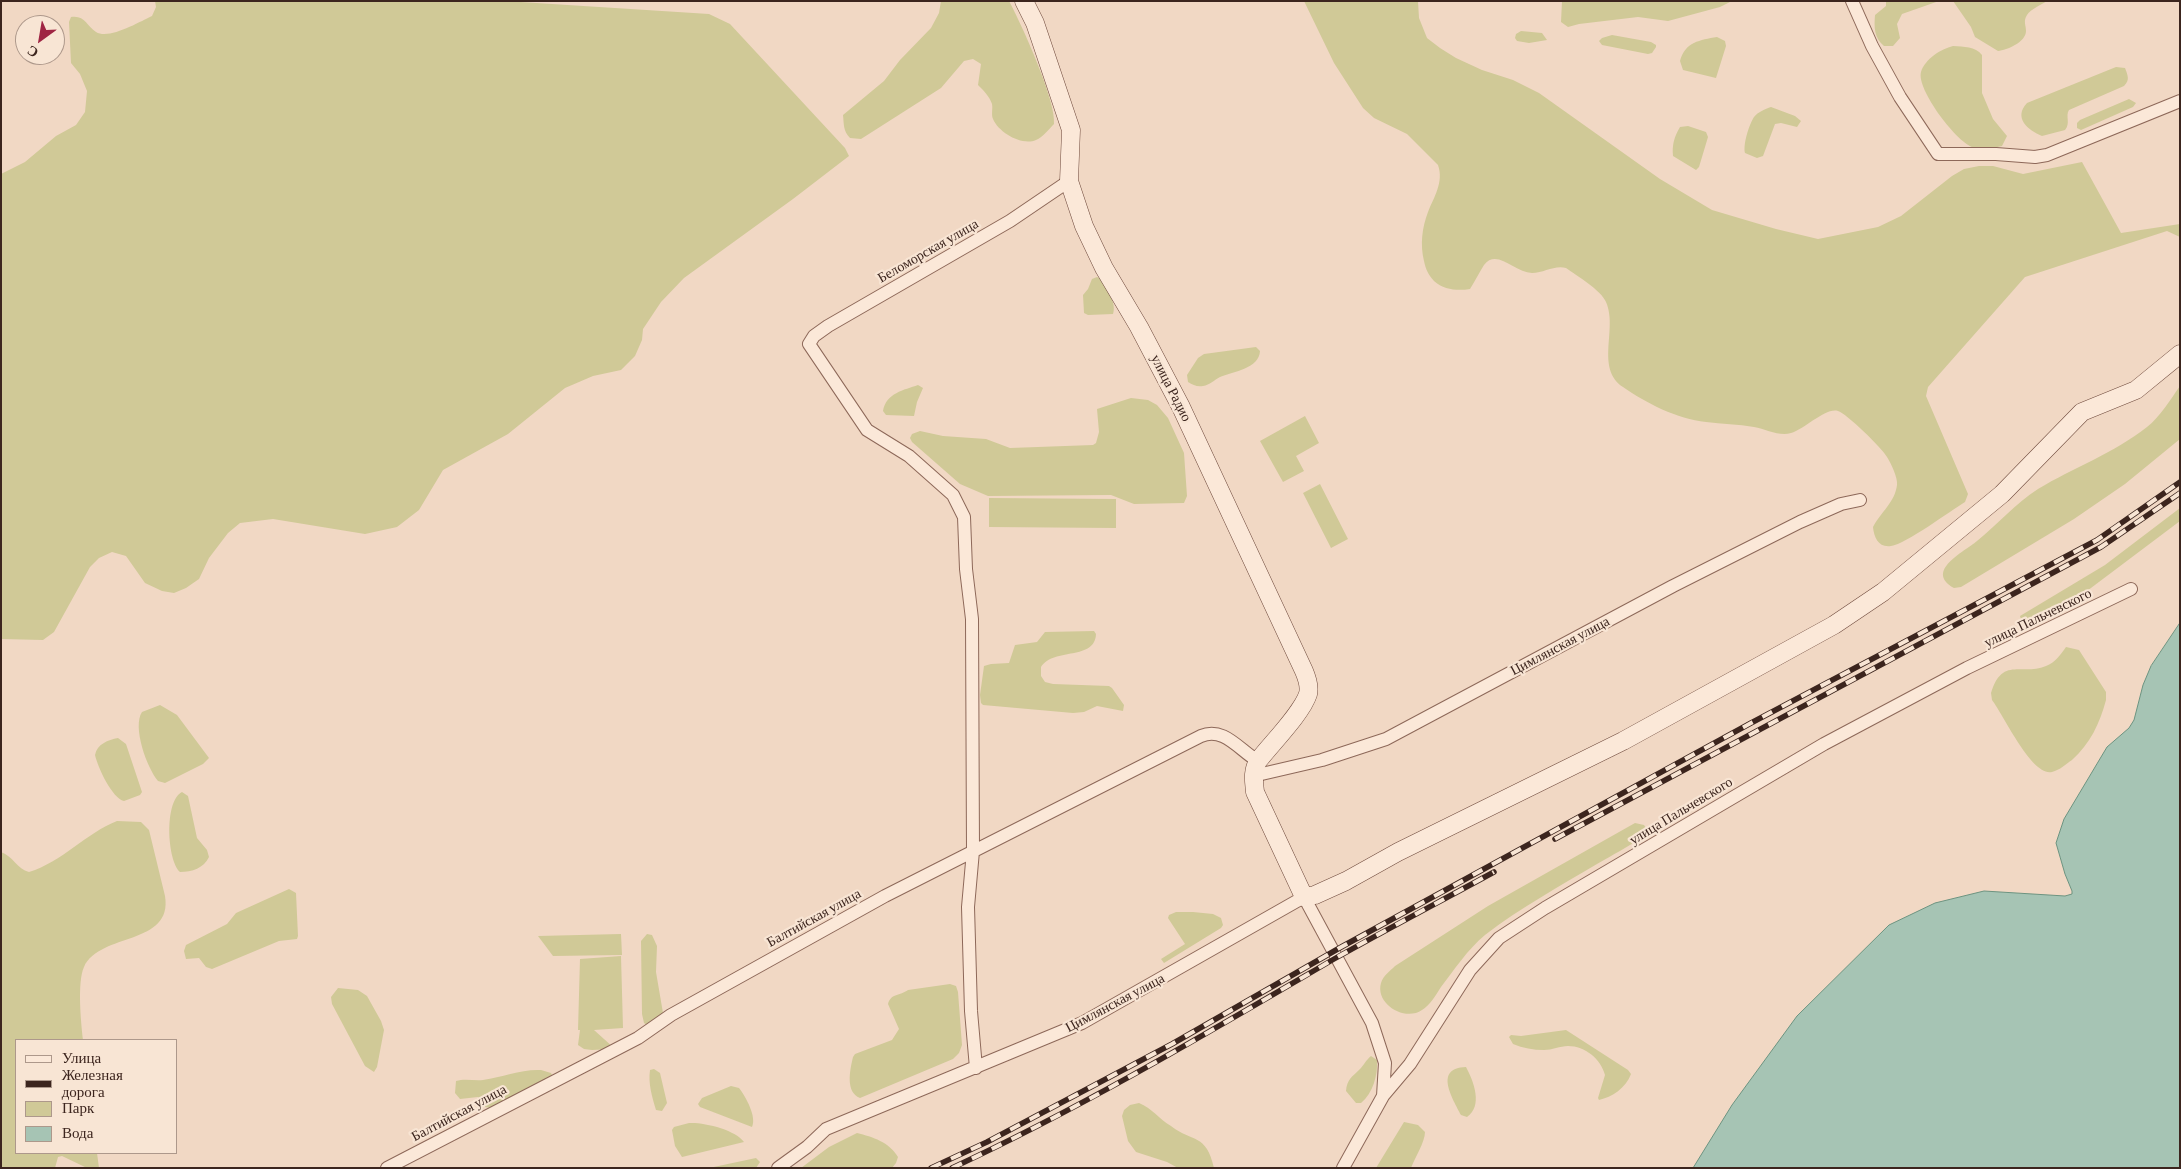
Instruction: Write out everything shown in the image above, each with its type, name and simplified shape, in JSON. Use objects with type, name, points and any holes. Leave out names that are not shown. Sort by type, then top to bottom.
[{"type":"main road","name":"улица Радио","points":[[1024,1],[1035,23],[1071,130],[1069,181],[1084,226],[1181,407],[1304,670],[1309,688],[1305,700],[1256,769]]},
{"type":"main road","points":[[1256,769],[1255,792],[1304,897],[1315,895],[1623,741],[1834,625],[1883,592],[2002,494],[2082,412],[2136,390],[2180,354]]},
{"type":"street","points":[[1852,1],[1872,46],[1900,96],[1938,154],[1996,154],[2035,157],[2047,155],[2180,101]]},
{"type":"street","name":"Беломорская улица","points":[[973,851],[972,620],[966,569],[964,517],[953,494],[909,456],[867,430],[808,344],[828,326],[1010,221],[1069,181]]},
{"type":"street","name":"Цимлянская улица","points":[[1256,769],[1322,760],[1386,739],[1664,591],[1791,526],[1841,504],[1860,500]]},
{"type":"street","name":"улица Пальчевского","points":[[1344,1168],[1383,1096],[1410,1064],[1470,970],[1499,938],[1544,908],[1824,744],[1967,668],[2131,589]]},
{"type":"street","name":"Балтийская улица","points":[[387,1168],[631,1041],[671,1015],[868,905],[1210,732],[1220,734],[1256,769]]},
{"type":"street","points":[[973,851],[968,907],[971,1011],[976,1068]]},
{"type":"street","points":[[1304,897],[1372,1023],[1380,1042],[1385,1063],[1383,1096]]},
{"type":"street","name":"Цимлянская улица","points":[[778,1168],[826,1129],[1082,1023],[1304,897]]},
{"type":"green space","points":[[155,1],[505,1],[709,14],[730,24],[845,148],[849,156],[684,278],[661,302],[643,329],[642,340],[635,356],[621,370],[593,376],[565,388],[508,434],[443,470],[419,510],[397,527],[365,534],[273,519],[240,523],[228,533],[209,558],[199,579],[186,588],[174,593],[162,591],[145,583],[126,556],[112,552],[99,558],[90,567],[54,632],[43,640],[1,639],[1,174],[25,162],[56,136],[76,125],[85,112],[87,91],[80,74],[71,63],[69,22],[71,17],[82,19],[96,32],[108,34],[152,16],[156,7]]},
{"type":"green space","points":[[941,1],[1009,1],[1022,26],[1050,99],[1054,124],[1041,137],[1030,141],[1018,140],[1000,129],[992,117],[991,101],[978,85],[981,64],[973,59],[964,61],[941,88],[861,139],[850,138],[846,133],[843,115],[884,81],[900,60],[931,28],[939,13]]},
{"type":"green space","points":[[1304,1],[1418,1],[1419,18],[1427,38],[1440,48],[1482,70],[1513,80],[1539,93],[1660,179],[1712,210],[1776,229],[1818,239],[1878,227],[1901,216],[1952,176],[1964,169],[1993,166],[2023,174],[2082,162],[2121,233],[2180,224],[2180,237],[2167,231],[2025,277],[1928,387],[1926,396],[1968,494],[1965,502],[1907,540],[1891,546],[1883,545],[1876,538],[1873,527],[1894,497],[1897,485],[1895,475],[1884,453],[1842,413],[1838,411],[1828,412],[1797,431],[1787,434],[1748,426],[1684,418],[1642,399],[1623,387],[1615,379],[1608,359],[1610,324],[1606,302],[1594,288],[1566,268],[1562,267],[1532,273],[1495,259],[1489,260],[1484,265],[1470,289],[1451,289],[1434,281],[1426,267],[1422,242],[1426,218],[1439,183],[1440,171],[1438,165],[1407,134],[1374,118],[1363,108],[1334,63]]},
{"type":"green space","points":[[1562,1],[1732,1],[1720,7],[1668,21],[1638,17],[1568,27],[1561,22]]},
{"type":"green space","points":[[1886,1],[1939,1],[1902,14],[1897,24],[1900,38],[1893,46],[1884,46],[1876,36],[1875,15],[1886,6]]},
{"type":"green space","points":[[1953,1],[2047,1],[2027,15],[2025,21],[2026,31],[2023,39],[2011,47],[1998,51],[1975,37],[1971,27]]},
{"type":"green space","points":[[1521,31],[1542,33],[1547,40],[1529,43],[1517,41],[1515,38],[1516,34]]},
{"type":"green space","points":[[1612,35],[1651,42],[1656,47],[1652,53],[1648,54],[1602,45],[1599,41]]},
{"type":"green space","points":[[1717,37],[1725,41],[1726,46],[1716,78],[1683,70],[1680,61],[1689,46],[1699,41]]},
{"type":"green space","points":[[1953,46],[1973,48],[1982,55],[1982,93],[1993,119],[2007,136],[2002,146],[1981,149],[1968,145],[1949,127],[1931,103],[1925,91],[1921,80],[1923,67],[1934,55]]},
{"type":"green space","points":[[2116,67],[2125,68],[2128,78],[2126,84],[2069,110],[2068,125],[2065,130],[2042,136],[2024,123],[2021,114],[2027,103]]},
{"type":"green space","points":[[2129,99],[2136,103],[2133,107],[2081,130],[2077,128],[2077,123],[2080,120]]},
{"type":"green space","points":[[1771,107],[1795,116],[1801,121],[1797,127],[1781,123],[1775,124],[1763,156],[1757,158],[1745,153],[1747,135],[1754,117]]},
{"type":"green space","points":[[1688,126],[1706,132],[1708,137],[1699,167],[1696,170],[1673,156],[1674,141],[1680,127]]},
{"type":"green space","points":[[1097,277],[1101,279],[1111,296],[1114,305],[1113,314],[1088,315],[1084,313],[1083,295],[1092,279]]},
{"type":"green space","points":[[1256,347],[1260,351],[1259,357],[1251,366],[1220,377],[1210,384],[1197,386],[1188,382],[1187,375],[1198,358],[1204,354]]},
{"type":"green space","points":[[918,385],[923,388],[914,416],[886,415],[883,411],[892,396]]},
{"type":"green space","points":[[2180,386],[2180,439],[2125,484],[2074,519],[1961,587],[1954,588],[1946,582],[1943,575],[1945,569],[1956,556],[1977,541],[2038,489],[2107,453],[2147,427],[2165,408]]},
{"type":"green space","points":[[1131,398],[1148,400],[1157,405],[1168,418],[1184,453],[1187,496],[1184,503],[1134,504],[1111,495],[988,496],[960,484],[912,442],[910,438],[912,434],[920,431],[943,436],[986,439],[1010,448],[1093,445],[1096,443],[1099,432],[1097,409]]},
{"type":"green space","points":[[1305,416],[1319,443],[1296,456],[1304,471],[1283,482],[1260,441]]},
{"type":"green space","points":[[1320,484],[1348,539],[1331,548],[1303,493]]},
{"type":"green space","points":[[989,498],[1116,499],[1116,528],[989,527]]},
{"type":"green space","points":[[2180,508],[2180,521],[2079,597],[2030,626],[2023,626],[2020,616],[2105,565]]},
{"type":"green space","points":[[1094,631],[1096,634],[1094,642],[1089,648],[1047,661],[1041,667],[1041,676],[1045,682],[1053,684],[1109,686],[1124,705],[1123,711],[1097,706],[1084,712],[1073,713],[983,705],[981,703],[980,695],[984,666],[1009,663],[1015,645],[1037,642],[1045,632]]},
{"type":"green space","points":[[2066,647],[2079,650],[2106,692],[2106,700],[2094,733],[2078,754],[2058,770],[2052,772],[2044,771],[2027,755],[1992,700],[1991,693],[2001,675],[2007,671],[2014,669],[2037,669],[2049,665],[2055,661]]},
{"type":"green space","points":[[160,705],[177,715],[209,758],[203,764],[165,783],[158,781],[149,767],[142,747],[139,727],[139,719],[142,712]]},
{"type":"green space","points":[[118,738],[126,744],[142,792],[140,795],[124,801],[119,799],[110,789],[95,755],[101,745]]},
{"type":"green space","points":[[182,792],[188,796],[197,838],[207,850],[209,857],[197,869],[180,872],[172,856],[169,831],[172,807],[176,798]]},
{"type":"green space","points":[[117,821],[141,822],[149,830],[165,896],[164,912],[158,923],[147,931],[105,948],[92,956],[84,967],[80,992],[83,1039],[15,1039],[15,1154],[97,1154],[99,1168],[87,1168],[62,1156],[58,1157],[55,1168],[1,1168],[1,852],[29,872],[52,862],[106,826]]},
{"type":"green space","points":[[1635,823],[1644,825],[1646,828],[1643,836],[1526,906],[1485,935],[1467,953],[1433,1000],[1425,1008],[1408,1014],[1393,1009],[1382,998],[1380,991],[1382,980],[1395,966],[1488,906]]},
{"type":"green space","points":[[289,889],[296,893],[297,939],[279,941],[212,969],[206,967],[199,958],[186,959],[184,951],[186,945],[227,924],[236,913]]},
{"type":"green space","points":[[1176,912],[1213,914],[1221,918],[1223,925],[1164,963],[1161,959],[1185,944],[1168,918],[1169,915]]},
{"type":"green space","points":[[621,934],[622,955],[553,956],[538,936]]},
{"type":"green space","points":[[647,934],[652,935],[657,946],[656,972],[663,1013],[662,1017],[647,1025],[644,1023],[642,1014],[641,941]]},
{"type":"green space","points":[[621,956],[623,1028],[594,1030],[614,1048],[584,1049],[578,1045],[580,1030],[578,1030],[580,959]]},
{"type":"green space","points":[[950,984],[956,986],[958,992],[962,1045],[959,1053],[953,1059],[860,1098],[855,1095],[850,1086],[850,1080],[855,1054],[892,1040],[899,1029],[888,1004],[889,1000],[908,990]]},
{"type":"green space","points":[[338,988],[358,990],[367,996],[381,1021],[384,1030],[377,1067],[374,1072],[365,1066],[332,1004],[331,997]]},
{"type":"green space","points":[[1566,1030],[1628,1070],[1631,1074],[1626,1084],[1609,1097],[1599,1100],[1605,1075],[1600,1064],[1591,1054],[1580,1048],[1565,1046],[1536,1050],[1513,1044],[1509,1037],[1511,1035],[1521,1036]]},
{"type":"green space","points":[[1371,1056],[1377,1060],[1377,1072],[1374,1083],[1365,1099],[1361,1103],[1356,1103],[1346,1091],[1347,1084],[1350,1078]]},
{"type":"green space","points":[[1466,1067],[1476,1094],[1475,1107],[1467,1117],[1461,1115],[1448,1085],[1450,1073],[1456,1069]]},
{"type":"green space","points":[[654,1069],[660,1073],[667,1103],[662,1111],[656,1110],[651,1090],[650,1070]]},
{"type":"green space","points":[[541,1070],[552,1075],[492,1108],[485,1107],[478,1097],[460,1099],[455,1093],[456,1081],[483,1080],[519,1072]]},
{"type":"green space","points":[[731,1086],[739,1088],[748,1102],[753,1118],[752,1127],[700,1107],[698,1104],[702,1098]]},
{"type":"green space","points":[[1139,1103],[1179,1131],[1203,1144],[1211,1157],[1214,1168],[1178,1168],[1167,1162],[1136,1152],[1128,1141],[1122,1116],[1124,1110],[1130,1105]]},
{"type":"green space","points":[[1404,1122],[1418,1125],[1425,1132],[1422,1145],[1411,1168],[1376,1168]]},
{"type":"green space","points":[[689,1123],[703,1124],[727,1130],[744,1142],[682,1157],[675,1146],[672,1130],[674,1127]]},
{"type":"green space","points":[[857,1133],[875,1138],[890,1147],[898,1157],[892,1168],[801,1168],[829,1147]]},
{"type":"green space","points":[[756,1158],[760,1162],[756,1168],[709,1168]]},
{"type":"water","points":[[2180,623],[2180,1168],[1693,1168],[1732,1105],[1797,1016],[1889,925],[1935,903],[1984,891],[2065,896],[2072,894],[2056,843],[2064,819],[2107,747],[2129,728],[2134,720],[2143,685],[2151,666]]},
{"type":"railway","points":[[931,1168],[987,1142],[1172,1044],[1343,946],[1751,723],[2097,540],[2180,482]]},
{"type":"railway","points":[[1555,839],[2101,547],[2180,493]]},
{"type":"railway","points":[[952,1168],[1097,1094],[1334,959],[1494,872]]}]
